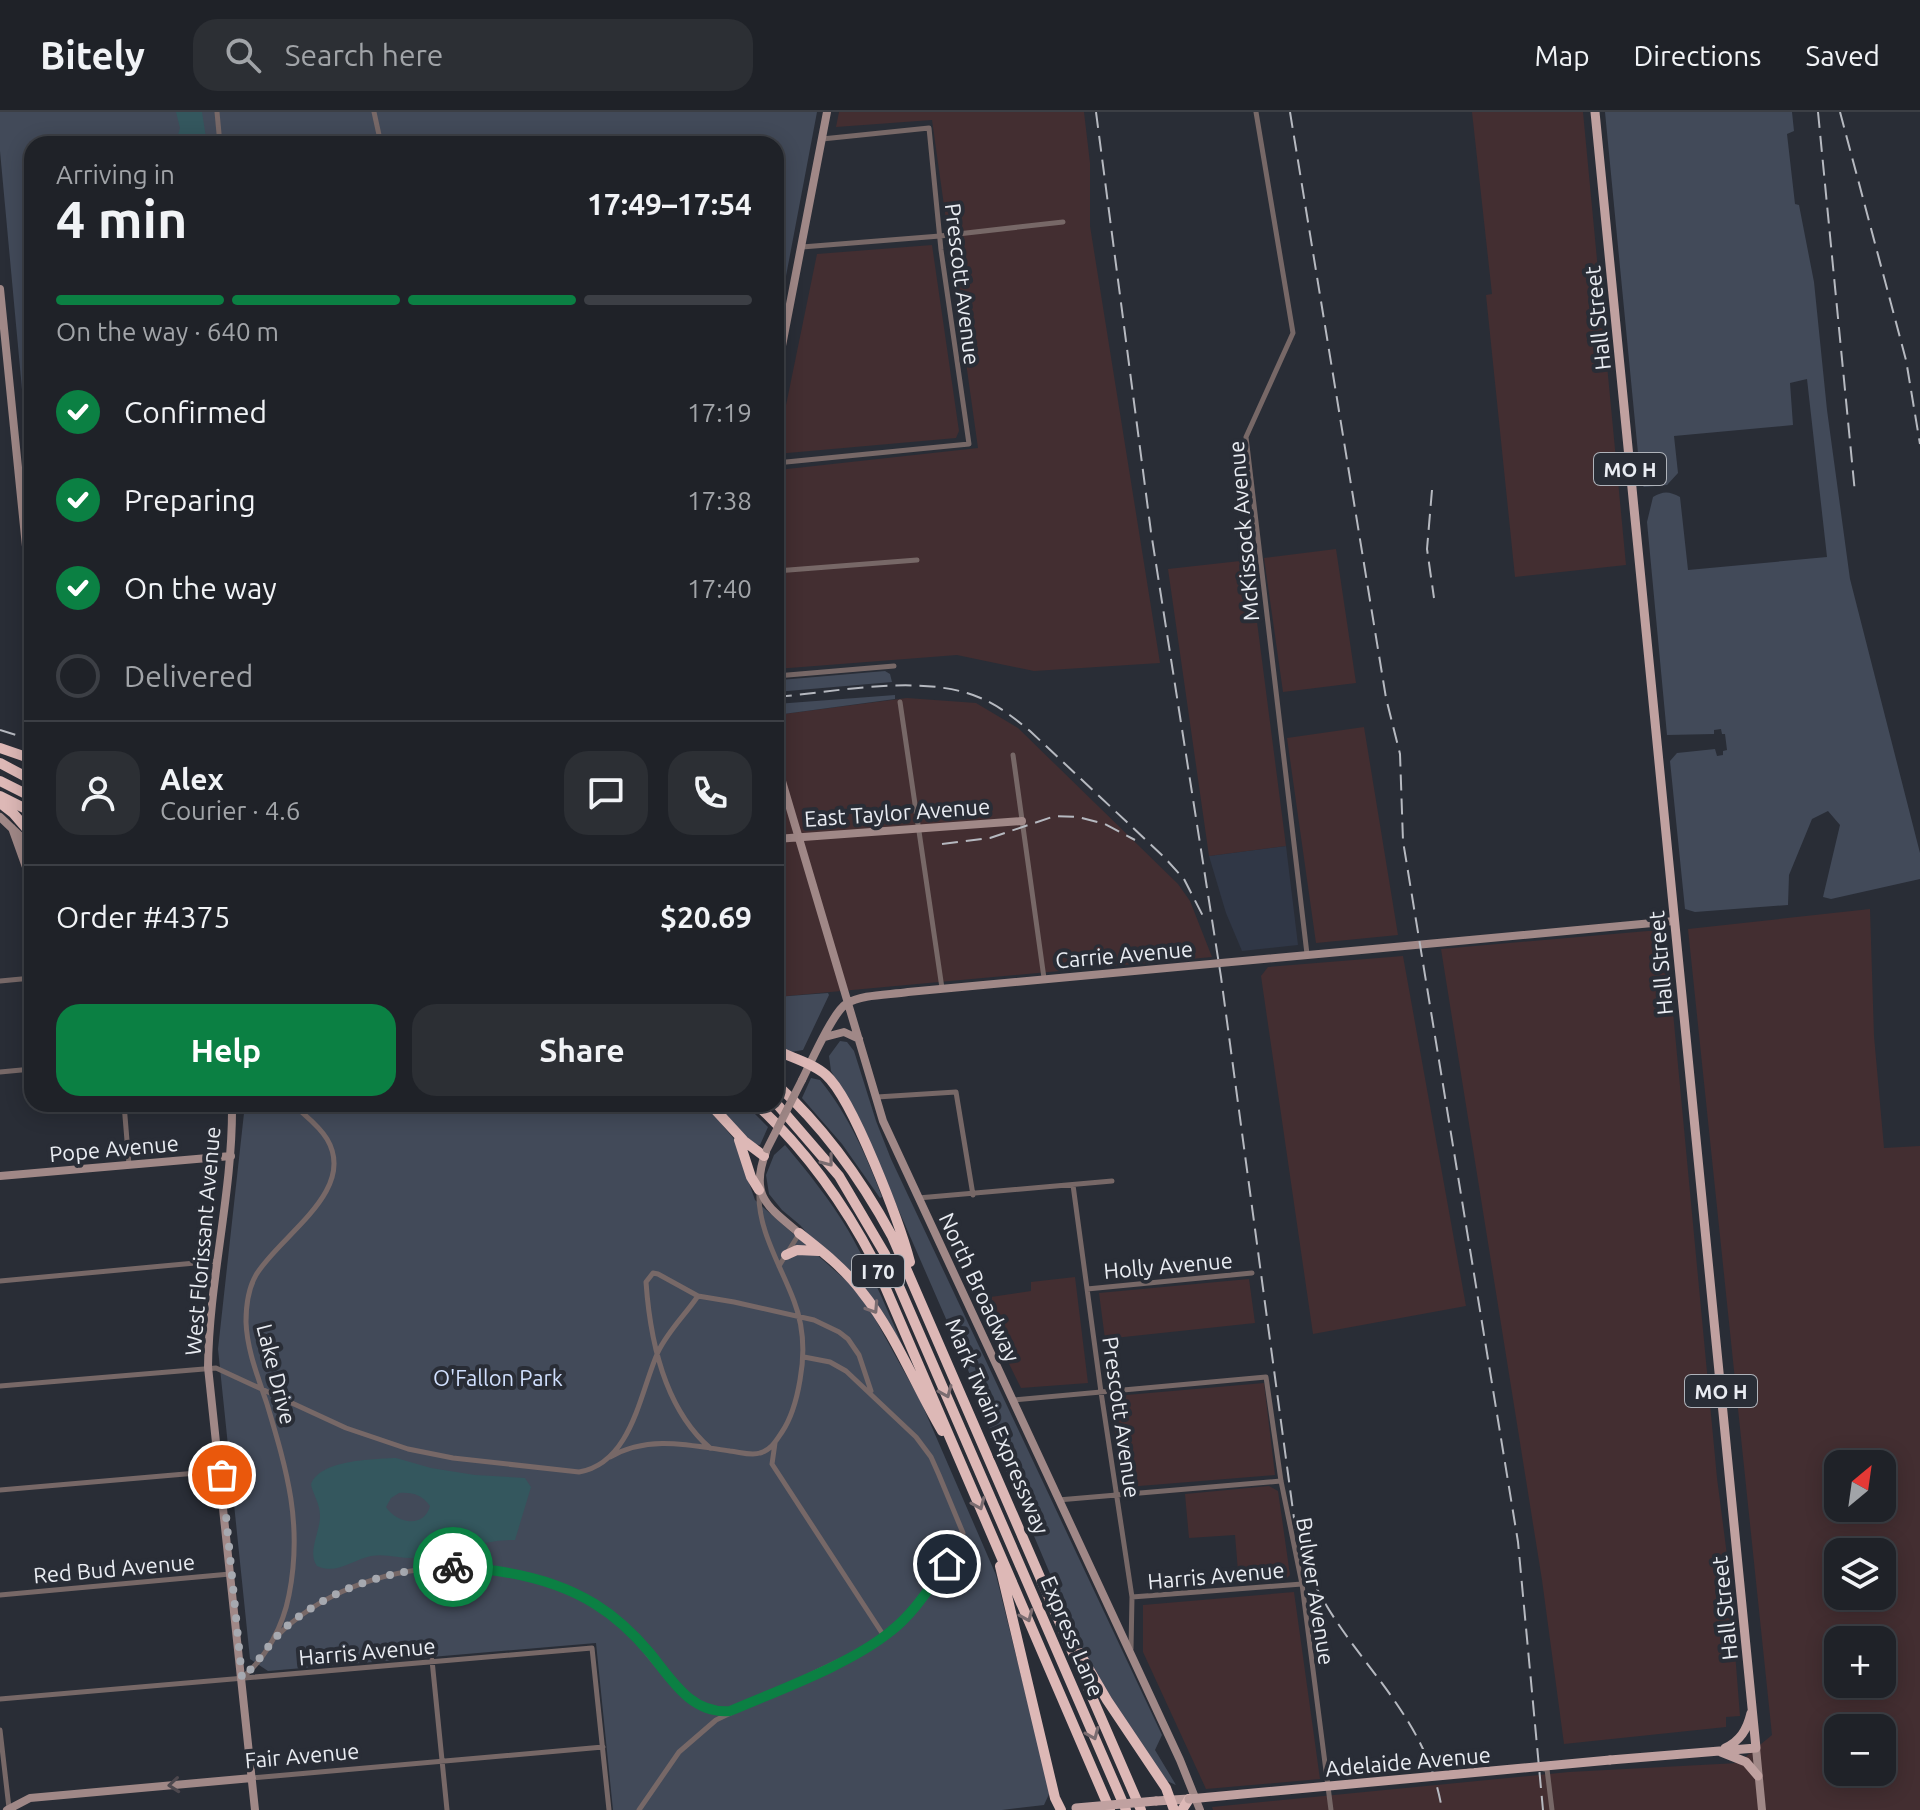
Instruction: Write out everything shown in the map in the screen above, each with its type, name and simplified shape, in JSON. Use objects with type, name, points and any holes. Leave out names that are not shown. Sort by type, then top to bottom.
[{"type":"highway","points":[[0,748],[24,756]]},
{"type":"highway","points":[[0,763],[24,776]]},
{"type":"highway","points":[[0,781],[24,793]]},
{"type":"highway","points":[[0,796],[24,808]]},
{"type":"highway","points":[[0,803],[24,826]]},
{"type":"highway","points":[[784,1054],[829,1077],[855,1123],[903,1234],[916,1286]]},
{"type":"highway","name":"Mark Twain Expressway","points":[[784,1092],[816,1125],[857,1178],[886,1226],[916,1286],[1141,1810]]},
{"type":"highway","points":[[717,1112],[734,1131],[766,1153]]},
{"type":"highway","name":"I 70","points":[[764,1112],[801,1150],[852,1222],[883,1281],[1110,1810]]},
{"type":"highway","name":"Express Lane","points":[[784,1112],[839,1176],[885,1254],[1126,1810]]},
{"type":"highway","points":[[734,1131],[759,1190]]},
{"type":"highway","points":[[799,1233],[852,1279],[876,1312],[961,1463]]},
{"type":"highway","points":[[786,1255],[797,1250],[822,1251]]},
{"type":"highway","points":[[996,1544],[1055,1798],[1062,1810]]},
{"type":"highway","points":[[1059,1619],[1107,1700],[1161,1781],[1172,1805]]},
{"type":"highway","points":[[1182,1810],[1193,1799]]},
{"type":"main road","points":[[784,335],[827,112]]},
{"type":"main road","name":"Hall Street","points":[[1595,112],[1762,1810]]},
{"type":"main road","points":[[0,289],[24,530]]},
{"type":"main road","name":"North Broadway","points":[[784,788],[883,1121],[1200,1810]]},
{"type":"main road","points":[[0,817],[24,845]]},
{"type":"main road","name":"East Taylor Avenue","points":[[784,839],[1022,821]]},
{"type":"main road","points":[[12,828],[24,862]]},
{"type":"main road","name":"Carrie Avenue","points":[[848,1003],[942,989],[1674,921]]},
{"type":"main road","points":[[799,1233],[769,1208],[759,1190],[766,1153],[836,1013],[848,1003]]},
{"type":"main road","points":[[825,1038],[844,1032],[859,1039]]},
{"type":"main road","name":"West Florissant Avenue","points":[[233,1112],[231,1156],[208,1367],[255,1810]]},
{"type":"main road","name":"Pope Avenue","points":[[0,1176],[231,1156]]},
{"type":"main road","points":[[1718,1751],[1735,1743],[1742,1735],[1752,1706]]},
{"type":"main road","name":"Adelaide Avenue","points":[[1062,1810],[1156,1801],[1172,1805],[1193,1799],[1756,1748]]},
{"type":"main road","points":[[1718,1751],[1746,1762],[1758,1776]]},
{"type":"main road","name":"Fair Avenue","points":[[9,1810],[30,1798],[252,1778]]},
{"type":"street","points":[[217,112],[219,136]]},
{"type":"street","points":[[374,112],[379,136]]},
{"type":"street","name":"McKissock Avenue","points":[[1256,112],[1293,333],[1246,437],[1307,957]]},
{"type":"street","name":"Prescott Avenue","points":[[784,462],[969,444],[940,236],[929,128],[822,139]]},
{"type":"street","points":[[801,247],[1063,222]]},
{"type":"street","points":[[784,570],[917,560]]},
{"type":"street","points":[[784,675],[894,666]]},
{"type":"street","points":[[900,702],[942,989]]},
{"type":"street","points":[[1013,755],[1044,979]]},
{"type":"street","points":[[0,981],[24,979]]},
{"type":"street","points":[[0,1072],[24,1070]]},
{"type":"street","points":[[876,1097],[956,1092],[973,1195]]},
{"type":"street","points":[[125,1112],[129,1165]]},
{"type":"street","name":"Lake Drive","points":[[242,1678],[259,1662],[287,1604],[296,1541],[286,1473],[248,1336],[247,1304],[252,1283],[262,1266],[324,1196],[333,1168],[332,1150],[325,1136],[301,1112]]},
{"type":"street","points":[[918,1198],[1112,1181]]},
{"type":"street","name":"Prescott Avenue","points":[[1073,1185],[1132,1597],[1130,1654]]},
{"type":"street","points":[[759,1190],[758,1202],[799,1317],[804,1357],[793,1409],[775,1442],[772,1464]]},
{"type":"street","points":[[779,1267],[799,1233]]},
{"type":"street","points":[[0,1281],[218,1261]]},
{"type":"street","points":[[710,1448],[676,1404],[660,1366],[647,1302],[646,1282],[653,1273],[698,1296],[826,1325],[848,1339],[859,1355],[873,1396]]},
{"type":"street","name":"Holly Avenue","points":[[1087,1289],[1252,1273]]},
{"type":"street","points":[[605,1461],[632,1422],[658,1353],[698,1296]]},
{"type":"street","points":[[639,1810],[679,1752],[716,1720],[795,1684],[884,1636],[919,1602],[961,1545],[963,1538],[931,1457],[916,1437],[837,1365],[804,1357]]},
{"type":"street","points":[[0,1386],[208,1367],[224,1370],[346,1428],[408,1449],[556,1471],[587,1470],[623,1450],[645,1444],[666,1442],[753,1454],[763,1452],[775,1442]]},
{"type":"street","name":"Bulwer Avenue","points":[[1101,1392],[1266,1377],[1281,1481],[1302,1584],[1331,1810]]},
{"type":"street","points":[[1012,1400],[1101,1392]]},
{"type":"street","points":[[753,1454],[772,1464],[884,1636]]},
{"type":"street","points":[[0,1490],[221,1471]]},
{"type":"street","points":[[1058,1500],[1281,1481]]},
{"type":"street","points":[[272,1640],[323,1602],[391,1573],[429,1568],[503,1571],[555,1585],[595,1604],[633,1634],[689,1698],[710,1710],[730,1711]]},
{"type":"street","name":"Red Bud Avenue","points":[[0,1595],[231,1574]]},
{"type":"street","name":"Harris Avenue","points":[[1132,1597],[1302,1584]]},
{"type":"street","name":"Harris Avenue","points":[[0,1699],[592,1648],[603,1747]]},
{"type":"street","points":[[432,1660],[447,1810]]},
{"type":"street","points":[[0,1730],[9,1810]]},
{"type":"street","points":[[603,1747],[609,1810]]},
{"type":"street","name":"Fair Avenue","points":[[252,1778],[603,1747]]},
{"type":"street","name":"Adelaide Avenue","points":[[1193,1799],[1547,1769],[1552,1810]]},
{"type":"shaded area","points":[[176,112],[202,112],[206,136],[178,136],[180,128]]},
{"type":"shaded area","points":[[839,112],[1084,112],[1090,163],[1090,226],[1160,663],[1034,671],[957,655],[784,668],[784,469],[978,448],[932,120],[836,127]]},
{"type":"shaded area","points":[[1472,112],[1583,112],[1626,565],[1515,577],[1486,295],[1492,294]]},
{"type":"shaded area","points":[[932,245],[959,431],[956,438],[784,453],[784,415],[817,254]]},
{"type":"shaded area","points":[[1336,549],[1356,683],[1283,692],[1264,558]]},
{"type":"shaded area","points":[[1249,560],[1286,846],[1209,856],[1168,569]]},
{"type":"shaded area","points":[[907,698],[976,703],[1018,728],[1178,884],[1190,901],[1212,957],[784,996],[784,714]]},
{"type":"shaded area","points":[[1364,727],[1398,935],[1316,943],[1287,738]]},
{"type":"shaded area","points":[[1286,846],[1298,945],[1242,951],[1226,913],[1209,856]]},
{"type":"shaded area","points":[[1870,909],[1874,1036],[1884,1148],[1920,1146],[1920,1810],[1213,1810],[1212,1807],[1569,1772],[1738,1763],[1772,1735],[1688,929]]},
{"type":"shaded area","points":[[1658,931],[1666,938],[1717,1478],[1728,1563],[1740,1716],[1726,1717],[1726,1727],[1564,1744],[1542,1580],[1441,949]]},
{"type":"shaded area","points":[[1403,956],[1466,1306],[1313,1334],[1261,976],[1268,967]]},
{"type":"shaded area","points":[[1075,1277],[1088,1383],[1021,1388],[977,1299],[1031,1291],[1031,1282]]},
{"type":"shaded area","points":[[1249,1279],[1255,1323],[1105,1339],[1099,1293]]},
{"type":"shaded area","points":[[1264,1383],[1275,1475],[1123,1485],[1110,1401],[1115,1396]]},
{"type":"shaded area","points":[[396,1458],[431,1468],[475,1475],[525,1478],[531,1487],[515,1540],[490,1542],[416,1558],[377,1555],[338,1568],[317,1566],[313,1555],[320,1512],[311,1485],[316,1477],[324,1470],[348,1462]],"holes":[[[399,1493],[420,1497],[430,1506],[427,1513],[416,1521],[396,1517],[386,1507],[391,1498]]]},
{"type":"shaded area","points":[[1269,1486],[1278,1491],[1290,1575],[1287,1578],[1239,1583],[1235,1535],[1189,1538],[1185,1494]]},
{"type":"shaded area","points":[[1294,1592],[1320,1779],[1206,1789],[1143,1652],[1143,1605]]},
{"type":"green space","points":[[0,112],[817,112],[784,287],[784,136],[24,136],[24,411],[0,151]]},
{"type":"green space","points":[[1605,112],[1792,112],[1794,131],[1787,134],[1795,204],[1799,205],[1814,282],[1827,410],[1850,579],[1920,853],[1920,879],[1831,899],[1823,897],[1840,825],[1828,811],[1812,819],[1789,875],[1788,905],[1695,912],[1685,909],[1670,761],[1677,753],[1715,749],[1717,756],[1727,750],[1725,734],[1721,729],[1714,730],[1714,734],[1667,735],[1647,522],[1653,497],[1666,492],[1680,497],[1688,570],[1827,557],[1807,379],[1790,383],[1793,425],[1674,436],[1678,473],[1667,485],[1644,487],[1641,484]]},
{"type":"green space","points":[[885,671],[890,674],[892,682],[784,691],[784,680]]},
{"type":"green space","points":[[895,695],[895,699],[784,714],[784,703]]},
{"type":"green space","points":[[829,995],[803,1050],[784,1050],[784,996]]},
{"type":"green space","points":[[840,1041],[847,1042],[854,1051],[891,1159],[1162,1735],[1155,1750],[1176,1785],[1167,1781],[1119,1716],[1085,1656],[997,1449],[967,1367],[855,1110],[831,1071],[829,1056]]},
{"type":"green space","points":[[811,1078],[820,1080],[848,1121],[882,1197],[802,1098]]},
{"type":"green space","name":"O'Fallon Park","points":[[244,1112],[712,1112],[734,1139],[755,1200],[849,1283],[869,1308],[921,1402],[996,1575],[1050,1792],[1044,1805],[1002,1810],[613,1810],[596,1643],[268,1671],[250,1659],[218,1349]]},
{"type":"green space","points":[[721,1112],[753,1112],[768,1127],[760,1145],[752,1144]]},
{"type":"green space","points":[[785,1145],[848,1230],[876,1284],[916,1378],[891,1330],[769,1194],[766,1175],[774,1155]]},
{"type":"railway","points":[[1096,112],[1151,532],[1221,977],[1296,1533],[1309,1572],[1327,1607],[1415,1734],[1432,1770],[1442,1810]]},
{"type":"railway","points":[[1290,112],[1386,698],[1400,754],[1403,841],[1518,1542],[1543,1810]]},
{"type":"railway","points":[[1818,112],[1855,493]]},
{"type":"railway","points":[[1840,112],[1906,360],[1920,444]]},
{"type":"railway","points":[[1432,490],[1427,549],[1434,598]]},
{"type":"railway","points":[[784,696],[897,685],[945,688],[984,700],[1030,731],[1164,857],[1184,879],[1204,918]]},
{"type":"railway","points":[[0,730],[24,738]]},
{"type":"railway","points":[[942,844],[990,838],[1055,816],[1078,817],[1105,824],[1135,840]]},
{"type":"way so far","points":[[222,1475],[242,1678],[259,1662],[272,1640],[302,1614],[323,1602],[391,1573],[453,1567]]},
{"type":"route","points":[[453,1567],[503,1571],[555,1585],[595,1604],[633,1634],[677,1688],[699,1705],[720,1712],[730,1711],[795,1684],[875,1643],[906,1618],[947,1564]]}]
